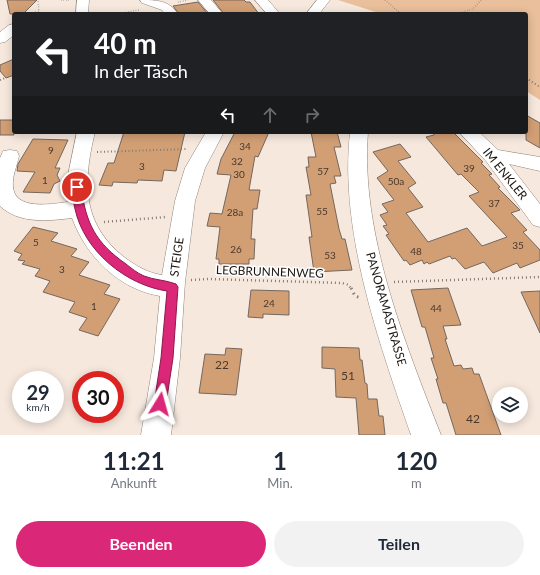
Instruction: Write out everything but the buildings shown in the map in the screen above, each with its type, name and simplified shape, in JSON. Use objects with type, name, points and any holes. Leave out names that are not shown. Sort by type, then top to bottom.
[{"type":"street","points":[[82,12],[83,0]]},
{"type":"street","points":[[146,0],[167,8],[170,12]]},
{"type":"street","points":[[204,0],[215,12]]},
{"type":"street","points":[[261,0],[272,12]]},
{"type":"street","points":[[313,12],[321,1]]},
{"type":"street","points":[[0,39],[12,30]]},
{"type":"street","points":[[86,134],[78,172],[77,187],[79,209],[92,238],[114,262],[130,273],[146,282],[173,284]]},
{"type":"street","name":"PANORAMASTRASSE","points":[[359,134],[357,165],[368,290],[426,435]]},
{"type":"street","name":"IM ENKLER","points":[[470,134],[493,156],[540,219]]},
{"type":"street","name":"STEIGE","points":[[156,435],[167,358],[173,284],[183,216],[190,185],[209,142]]},
{"type":"street","points":[[10,156],[5,173],[3,190],[7,201],[10,204],[23,210],[39,212],[58,212],[79,209]]},
{"type":"street","points":[[493,156],[507,157],[540,164]]},
{"type":"path","points":[[37,12],[39,11],[38,0]]},
{"type":"path","points":[[61,0],[68,0]]},
{"type":"path","points":[[384,0],[398,12]]},
{"type":"path","points":[[462,12],[473,9],[481,0]]},
{"type":"path","points":[[0,80],[5,78]]},
{"type":"path","points":[[528,79],[540,88]]},
{"type":"path","points":[[102,152],[115,153],[209,142]]},
{"type":"path","points":[[108,222],[183,216]]},
{"type":"path","points":[[368,290],[540,277]]},
{"type":"path","name":"LEGBRUNNENWEG","points":[[173,284],[208,279],[342,283],[349,285],[355,296],[368,290]]},
{"type":"shaded area","points":[[338,0],[540,0],[540,100],[528,92],[528,12],[376,12]]},
{"type":"route","points":[[77,187],[79,209],[86,226],[92,238],[108,257],[122,268],[146,282],[173,287],[167,358],[160,404]]}]
